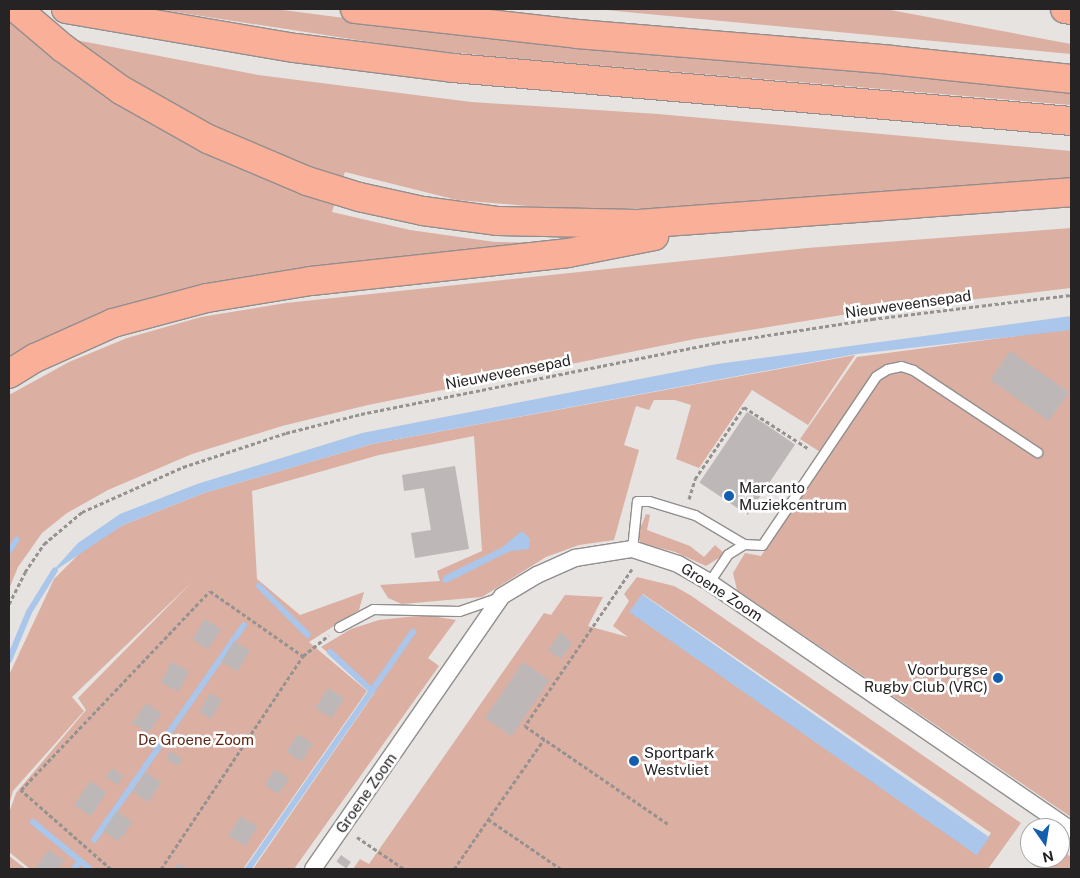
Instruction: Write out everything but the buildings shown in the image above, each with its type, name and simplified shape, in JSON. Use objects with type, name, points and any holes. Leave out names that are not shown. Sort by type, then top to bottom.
[{"type":"highway","points":[[17,9],[92,69],[176,123],[244,157],[342,192],[423,211],[507,222],[638,224],[1071,192]]},
{"type":"highway","points":[[66,9],[295,48],[453,68],[1071,121]]},
{"type":"highway","points":[[355,9],[577,34],[881,59],[1071,79]]},
{"type":"highway","points":[[1065,9],[1071,10]]},
{"type":"highway","points":[[9,374],[35,358],[114,323],[207,298],[311,281],[568,253],[749,217]]},
{"type":"street","name":"Groene Zoom","points":[[313,869],[502,596],[536,575],[575,558],[638,551],[678,564],[709,582],[1071,830]]},
{"type":"lane","points":[[638,551],[637,501],[685,512],[744,544],[762,544],[876,376],[901,366],[912,370],[1037,452]]},
{"type":"lane","points":[[709,582],[728,554],[744,544]]},
{"type":"lane","points":[[338,627],[373,609],[459,610],[502,596]]},
{"type":"path","name":"Nieuweveensepad","points":[[9,604],[39,550],[57,531],[82,512],[182,467],[286,433],[361,414],[716,343],[872,319],[1071,295]]},
{"type":"path","points":[[685,512],[695,479],[744,407],[821,457]]},
{"type":"path","points":[[638,551],[525,726],[668,824]]},
{"type":"path","points":[[111,869],[21,790],[210,591],[303,656]]},
{"type":"path","points":[[161,869],[303,656],[338,627]]},
{"type":"path","points":[[454,869],[544,739]]},
{"type":"path","points":[[488,819],[561,869]]},
{"type":"path","points":[[342,826],[404,869]]},
{"type":"green space","points":[[156,9],[275,9],[360,20],[1071,92],[1071,105],[409,48]]},
{"type":"green space","points":[[595,9],[885,9],[1071,44],[1071,54]]},
{"type":"green space","points":[[9,23],[81,41],[258,75],[471,102],[658,114],[1071,151],[1071,178],[659,208],[576,210],[457,200],[345,172],[332,212],[410,230],[495,242],[564,243],[259,278],[9,361]]},
{"type":"green space","points":[[1071,228],[1071,288],[848,314],[695,339],[368,405],[282,426],[192,454],[108,490],[67,513],[42,533],[18,567],[9,589],[9,395],[69,362],[127,338],[201,317],[286,303],[807,248]]},
{"type":"green space","points":[[1071,330],[1071,817],[737,590],[733,573],[745,553],[761,556],[828,457],[800,439],[857,357]]},
{"type":"green space","name":"De Groene Zoom","points":[[855,355],[808,425],[752,390],[699,468],[676,459],[691,405],[675,400],[654,400],[649,410],[636,406],[624,445],[639,450],[614,540],[579,545],[546,557],[482,597],[402,604],[388,598],[380,585],[440,581],[437,571],[482,551],[474,436],[379,455],[252,491],[257,579],[300,615],[364,592],[359,610],[309,642],[367,691],[243,869],[30,869],[9,852],[9,813],[16,793],[86,710],[78,698],[192,582],[72,697],[84,711],[13,791],[9,805],[9,675],[54,579],[82,551],[123,525],[204,493],[372,444]]},
{"type":"green space","points":[[646,514],[650,515],[647,530],[690,546],[704,557],[715,545],[725,554],[706,566],[675,552],[641,543],[637,536]]},
{"type":"green space","name":"Sportpark Westvliet","points":[[637,577],[674,586],[690,595],[1020,822],[1020,824],[988,869],[353,869],[360,859],[369,864],[544,613],[551,615],[565,595],[603,597],[588,626],[628,637],[613,626],[629,601],[624,594]],"holes":[[[643,594],[991,833],[980,849],[630,612]]]},
{"type":"green space","points":[[425,615],[456,620],[428,658],[439,666],[294,869],[253,869],[375,692],[321,647],[351,629],[379,620]]},
{"type":"green space","points":[[9,856],[26,869],[9,869]]},
{"type":"green space","points":[[1071,857],[1071,869],[1039,869],[1070,868]]},
{"type":"water","points":[[1071,316],[1071,330],[856,354],[372,444],[204,493],[123,525],[50,574],[78,543],[120,514],[197,484],[362,433],[717,364]]},
{"type":"water","points":[[522,531],[530,539],[529,549],[510,551],[446,583],[442,581],[444,576],[501,548]]},
{"type":"water","points":[[642,594],[989,837],[977,855],[629,612]]},
{"type":"waterway","points":[[9,551],[17,539]]},
{"type":"waterway","points":[[9,660],[29,612],[55,570]]},
{"type":"waterway","points":[[259,586],[308,635]]},
{"type":"waterway","points":[[94,840],[244,625]]},
{"type":"waterway","points":[[248,869],[413,632]]},
{"type":"waterway","points":[[330,652],[372,691]]},
{"type":"waterway","points":[[33,822],[90,869]]},
{"type":"waterway","points":[[74,869],[80,861]]},
{"type":"place","name":"Marcanto Muziekcentrum","points":[[729,496]]},
{"type":"place","name":"Voorburgse Rugby Club (VRC)","points":[[998,678]]},
{"type":"place","name":"Sportpark Westvliet","points":[[634,761]]}]
